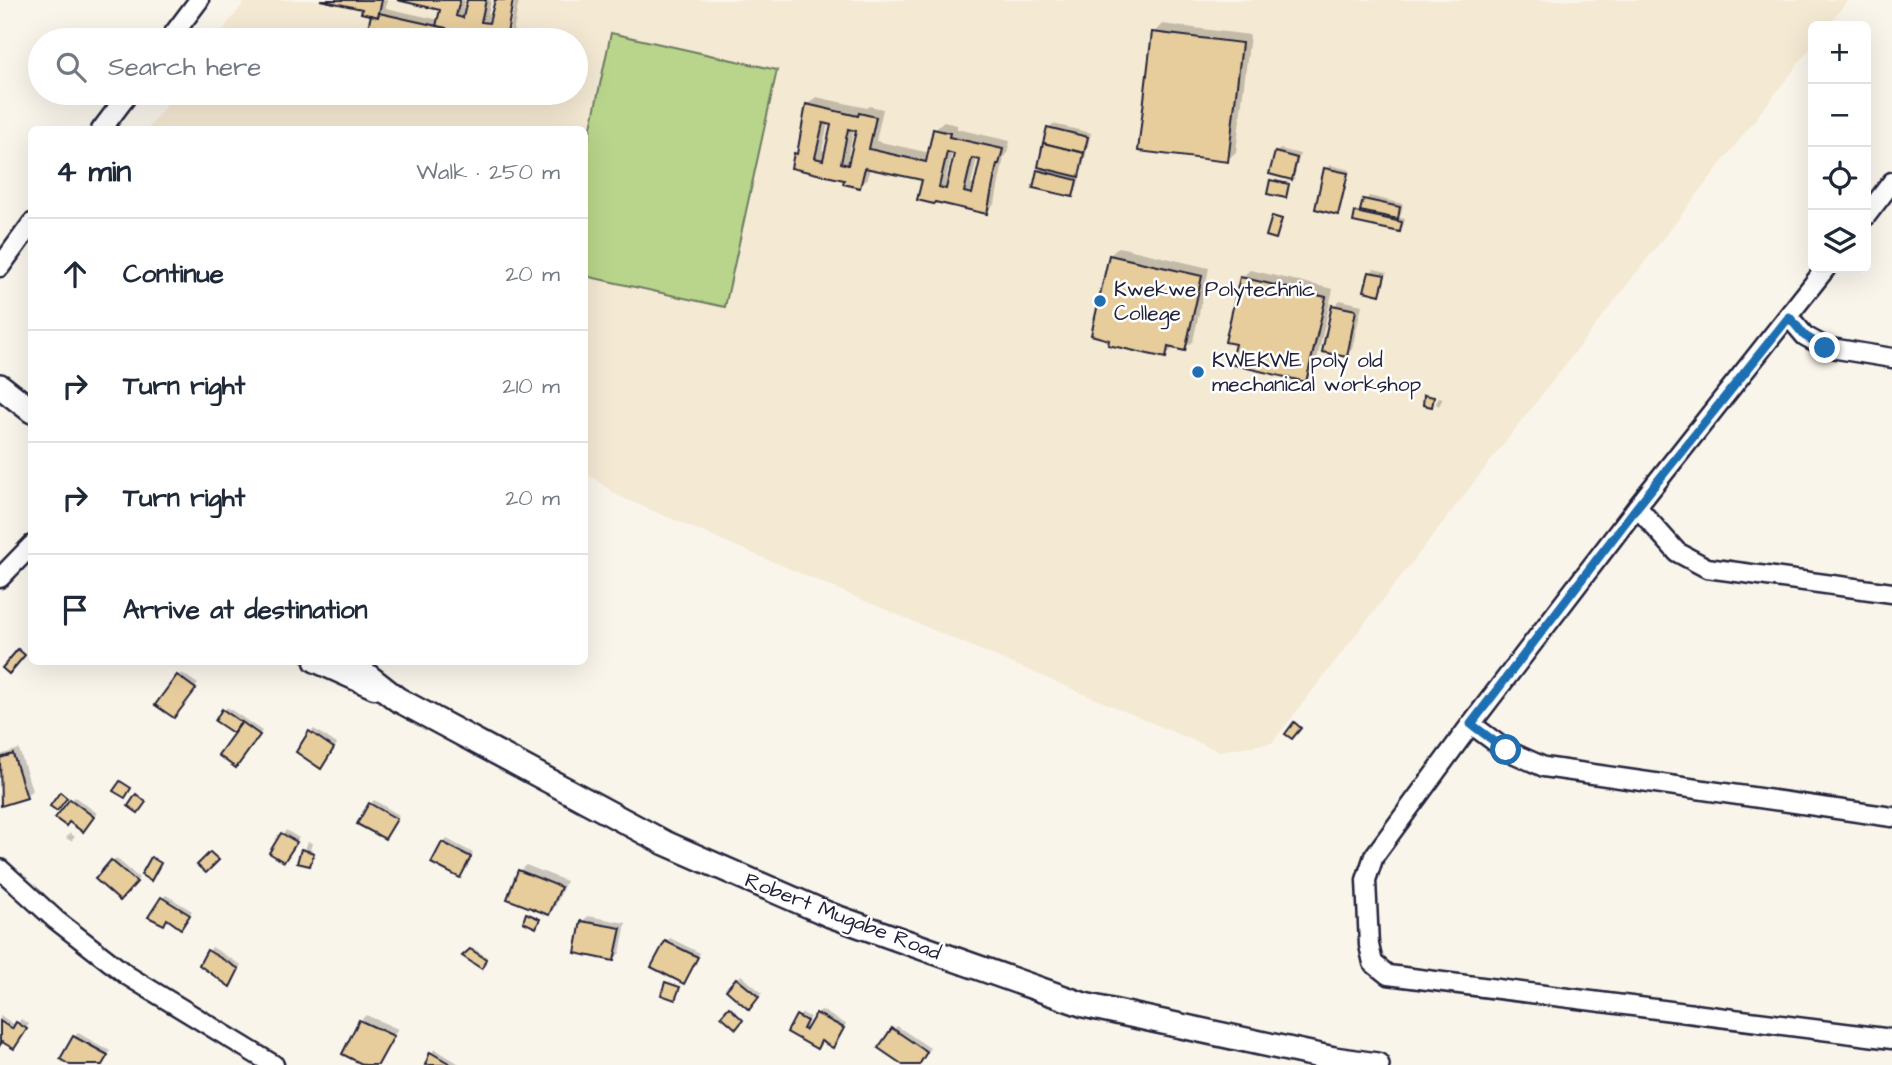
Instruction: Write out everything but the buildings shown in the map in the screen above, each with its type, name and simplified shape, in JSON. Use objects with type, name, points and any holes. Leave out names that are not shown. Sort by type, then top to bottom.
[{"type":"main road","points":[[0,386],[28,408]]},
{"type":"main road","name":"Robert Mugabe Road","points":[[354,665],[397,699],[665,843],[830,915],[1084,1006],[1334,1059],[1377,1065]]},
{"type":"street","points":[[178,28],[199,0]]},
{"type":"street","points":[[105,126],[120,105]]},
{"type":"street","points":[[1871,210],[1892,182]]},
{"type":"street","points":[[0,267],[28,228]]},
{"type":"street","points":[[1822,273],[1637,507],[1374,856],[1366,880],[1369,945],[1373,963],[1388,975],[1892,1040]]},
{"type":"street","points":[[1789,317],[1805,336],[1825,348],[1892,358]]},
{"type":"street","points":[[1637,507],[1677,552],[1707,568],[1892,593]]},
{"type":"street","points":[[0,578],[28,549]]},
{"type":"street","points":[[320,665],[397,699]]},
{"type":"street","points":[[1471,724],[1506,750],[1544,767],[1892,817]]},
{"type":"street","points":[[0,869],[56,920],[128,976],[274,1065]]},
{"type":"shaded area","name":"Kwekwe Polytechnic College","points":[[246,0],[1848,0],[1831,21],[1808,21],[1808,51],[1272,743],[1218,751],[618,496],[588,474],[588,126],[150,126],[166,105],[588,105],[588,28],[224,28]]},
{"type":"green space","points":[[611,33],[777,70],[725,307],[588,277],[588,141]]},
{"type":"place","name":"Kwekwe Polytechnic College","points":[[1100,301]]},
{"type":"place","name":"KWEKWE poly old mechanical workshop","points":[[1198,372]]},
{"type":"route","points":[[1506,750],[1471,724],[1637,507],[1789,317],[1805,336],[1825,348]]}]
